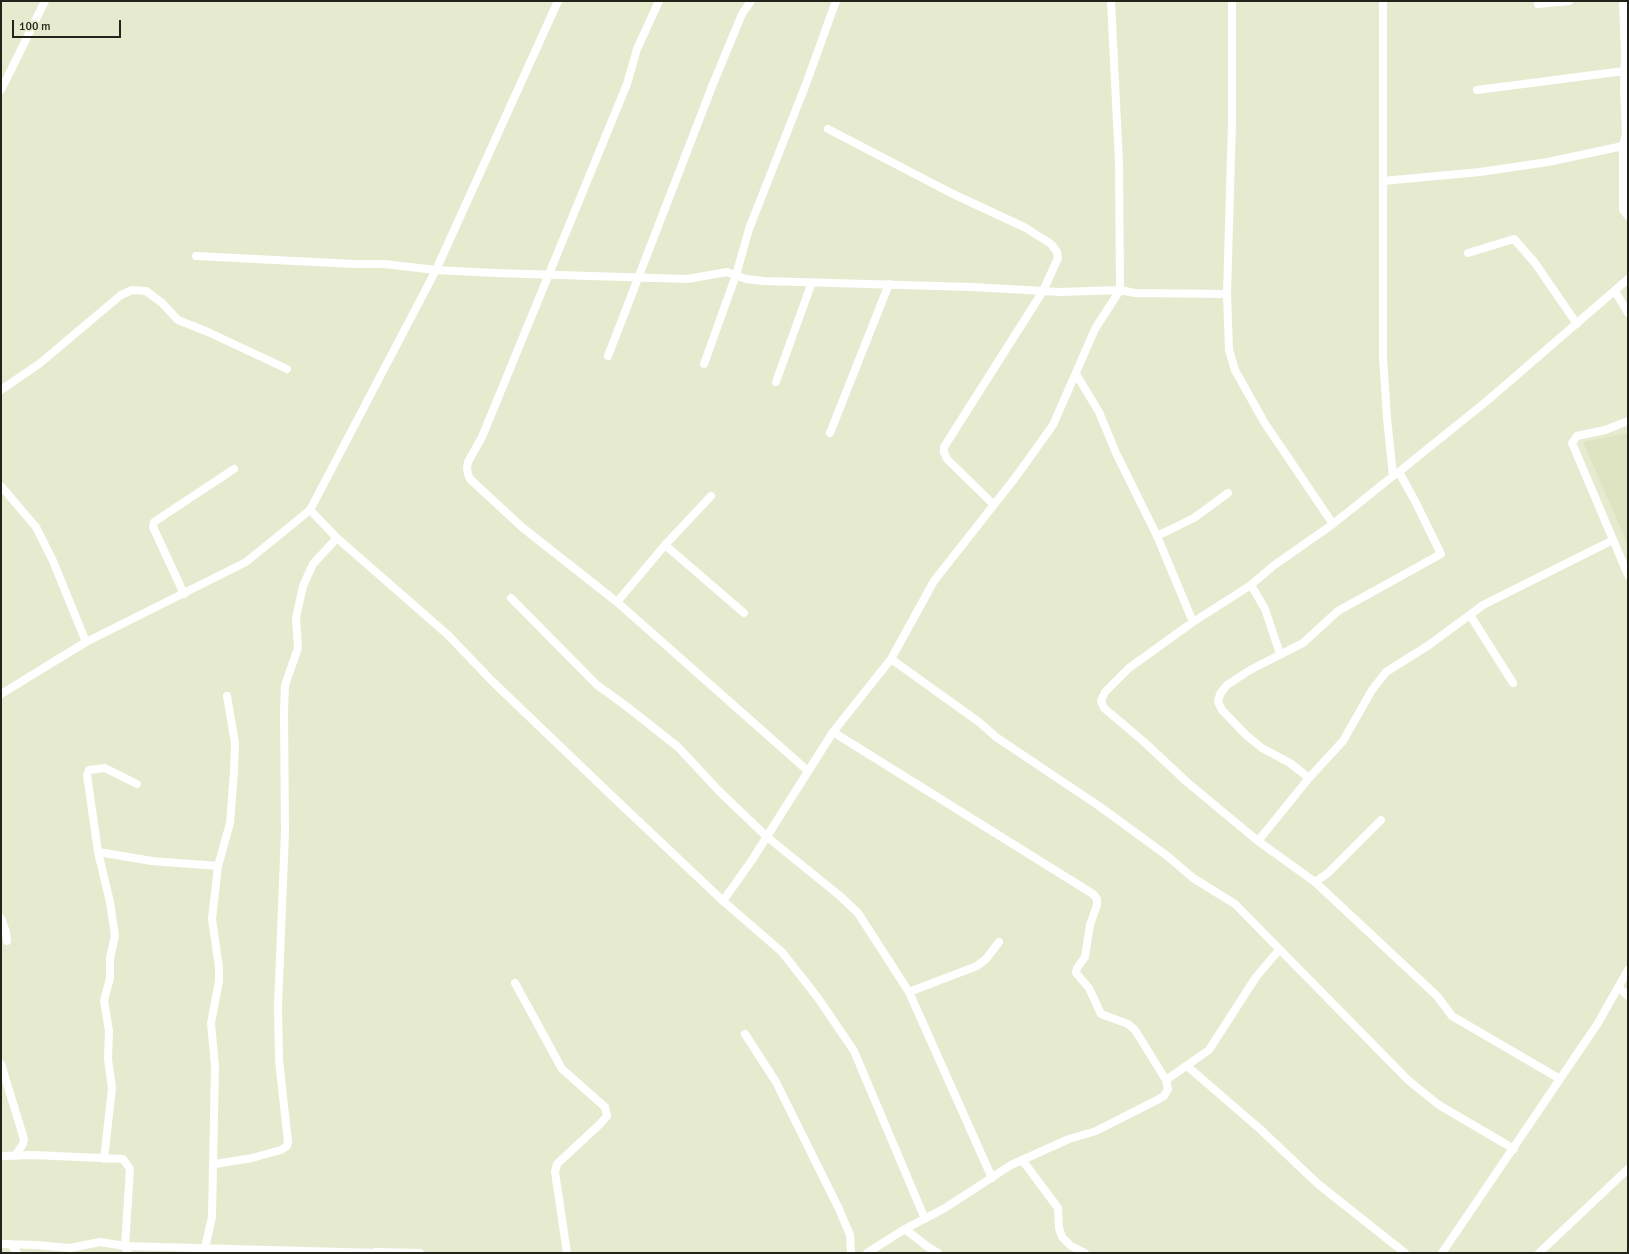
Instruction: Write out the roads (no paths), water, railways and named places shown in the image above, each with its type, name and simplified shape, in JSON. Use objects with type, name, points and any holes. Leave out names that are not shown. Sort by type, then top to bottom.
[{"type":"street","points":[[1,90],[45,1]]},
{"type":"street","points":[[1,694],[86,642],[246,562],[310,510],[436,270],[558,1]]},
{"type":"street","points":[[659,1],[637,49],[626,84],[547,274],[482,437],[468,462],[468,474],[470,479],[523,528],[617,602],[808,771]]},
{"type":"street","points":[[608,356],[713,84],[742,14],[751,1]]},
{"type":"street","points":[[704,364],[736,275],[749,229],[806,84],[836,1]]},
{"type":"street","points":[[723,901],[833,732],[891,659],[934,581],[994,505],[1053,425],[1095,329],[1120,290],[1119,163],[1111,1]]},
{"type":"street","points":[[1232,1],[1232,122],[1227,294],[1229,350],[1235,370],[1264,422],[1333,524]]},
{"type":"street","points":[[1309,778],[1290,763],[1254,742],[1222,710],[1218,702],[1220,694],[1227,685],[1303,642],[1338,611],[1441,554],[1415,501],[1396,474],[1387,418],[1383,357],[1383,1]]},
{"type":"street","points":[[1538,4],[1569,1]]},
{"type":"street","points":[[1623,1],[1626,55],[1624,71],[1626,133],[1623,146],[1623,210],[1628,216]]},
{"type":"street","points":[[1477,90],[1624,71]]},
{"type":"street","points":[[828,129],[953,194],[1026,228],[1050,244],[1057,252],[1058,258],[1043,291],[944,447],[944,452],[947,459],[994,505]]},
{"type":"street","points":[[1383,181],[1480,172],[1533,164],[1623,146]]},
{"type":"street","points":[[1468,253],[1514,239],[1539,268],[1577,324]]},
{"type":"street","points":[[196,256],[354,264],[384,264],[436,270],[688,279],[727,272],[746,279],[812,282],[1043,291],[1120,290],[1135,293],[1227,294]]},
{"type":"street","points":[[1560,1079],[1452,1016],[1438,996],[1315,882],[1258,841],[1188,783],[1143,741],[1104,708],[1101,701],[1105,692],[1129,668],[1193,622],[1251,585],[1273,566],[1333,524],[1488,400],[1628,279]]},
{"type":"street","points":[[776,382],[812,282]]},
{"type":"street","points":[[830,433],[889,284]]},
{"type":"street","points":[[1,390],[39,364],[121,295],[132,290],[146,291],[162,303],[178,320],[208,332],[287,369]]},
{"type":"street","points":[[1615,291],[1628,313]]},
{"type":"street","points":[[1076,374],[1099,412],[1116,453],[1157,536],[1193,622]]},
{"type":"street","points":[[1628,421],[1605,430],[1577,436],[1572,443],[1628,575]]},
{"type":"street","points":[[184,594],[153,527],[154,522],[234,468]]},
{"type":"street","points":[[1,486],[36,527],[86,642]]},
{"type":"street","points":[[1157,536],[1194,518],[1228,493]]},
{"type":"street","points":[[617,602],[665,545],[711,496]]},
{"type":"street","points":[[310,510],[337,538],[448,635],[492,681],[723,901],[782,952],[818,998],[854,1051],[925,1218]]},
{"type":"street","points":[[215,1164],[252,1158],[281,1150],[287,1146],[288,1142],[279,1060],[278,1008],[286,832],[285,686],[298,648],[296,618],[303,586],[313,564],[337,538]]},
{"type":"street","points":[[1258,841],[1309,778],[1343,741],[1372,690],[1386,672],[1429,646],[1483,605],[1613,540]]},
{"type":"street","points":[[665,545],[744,613]]},
{"type":"street","points":[[1251,585],[1264,609],[1280,654]]},
{"type":"street","points":[[512,598],[597,685],[678,747],[766,836],[840,896],[858,913],[909,992],[992,1178]]},
{"type":"street","points":[[1470,615],[1513,683]]},
{"type":"street","points":[[891,659],[979,722],[996,737],[1099,806],[1166,855],[1193,878],[1235,904],[1409,1081],[1450,1112],[1514,1149]]},
{"type":"street","points":[[205,1248],[212,1217],[215,1164],[215,1066],[211,1023],[213,1003],[219,981],[219,967],[212,919],[218,866],[230,823],[234,772],[235,743],[227,696]]},
{"type":"street","points":[[833,732],[1093,894],[1097,899],[1097,905],[1090,925],[1085,957],[1077,968],[1076,973],[1089,988],[1101,1014],[1128,1024],[1135,1030],[1166,1080],[1168,1089],[1164,1096],[1096,1131],[1068,1139],[1044,1149],[1023,1161],[1011,1165],[945,1208],[905,1229],[867,1253]]},
{"type":"street","points":[[104,1159],[112,1088],[108,1058],[108,1023],[104,1000],[110,978],[110,958],[115,936],[110,902],[98,852],[87,775],[89,770],[105,768],[137,784]]},
{"type":"street","points":[[1315,882],[1328,873],[1380,820]]},
{"type":"street","points":[[98,852],[152,861],[218,866]]},
{"type":"street","points":[[1,918],[6,932],[7,942]]},
{"type":"street","points":[[909,992],[977,966],[986,959],[999,942]]},
{"type":"street","points":[[1166,1080],[1209,1050],[1256,977],[1279,950]]},
{"type":"street","points":[[1442,1253],[1514,1149],[1598,1023],[1628,970]]},
{"type":"street","points":[[515,983],[562,1070],[605,1107],[607,1116],[557,1164],[555,1172],[567,1253]]},
{"type":"street","points":[[1618,987],[1628,996]]},
{"type":"street","points":[[745,1034],[776,1082],[838,1209],[850,1235],[850,1253]]},
{"type":"street","points":[[1,1064],[24,1139],[23,1144],[15,1156]]},
{"type":"street","points":[[1187,1066],[1260,1129],[1318,1184],[1405,1253]]},
{"type":"street","points":[[1,1156],[33,1155],[123,1159],[130,1168],[127,1249]]},
{"type":"street","points":[[1023,1161],[1058,1208],[1059,1228],[1062,1237],[1071,1246],[1085,1253]]},
{"type":"street","points":[[1539,1253],[1628,1169]]},
{"type":"street","points":[[905,1229],[928,1248],[938,1253]]},
{"type":"street","points":[[1,1244],[70,1248],[100,1242],[127,1249],[205,1248],[420,1253]]},
{"type":"street","points":[[11,1244],[17,1253]]}]
